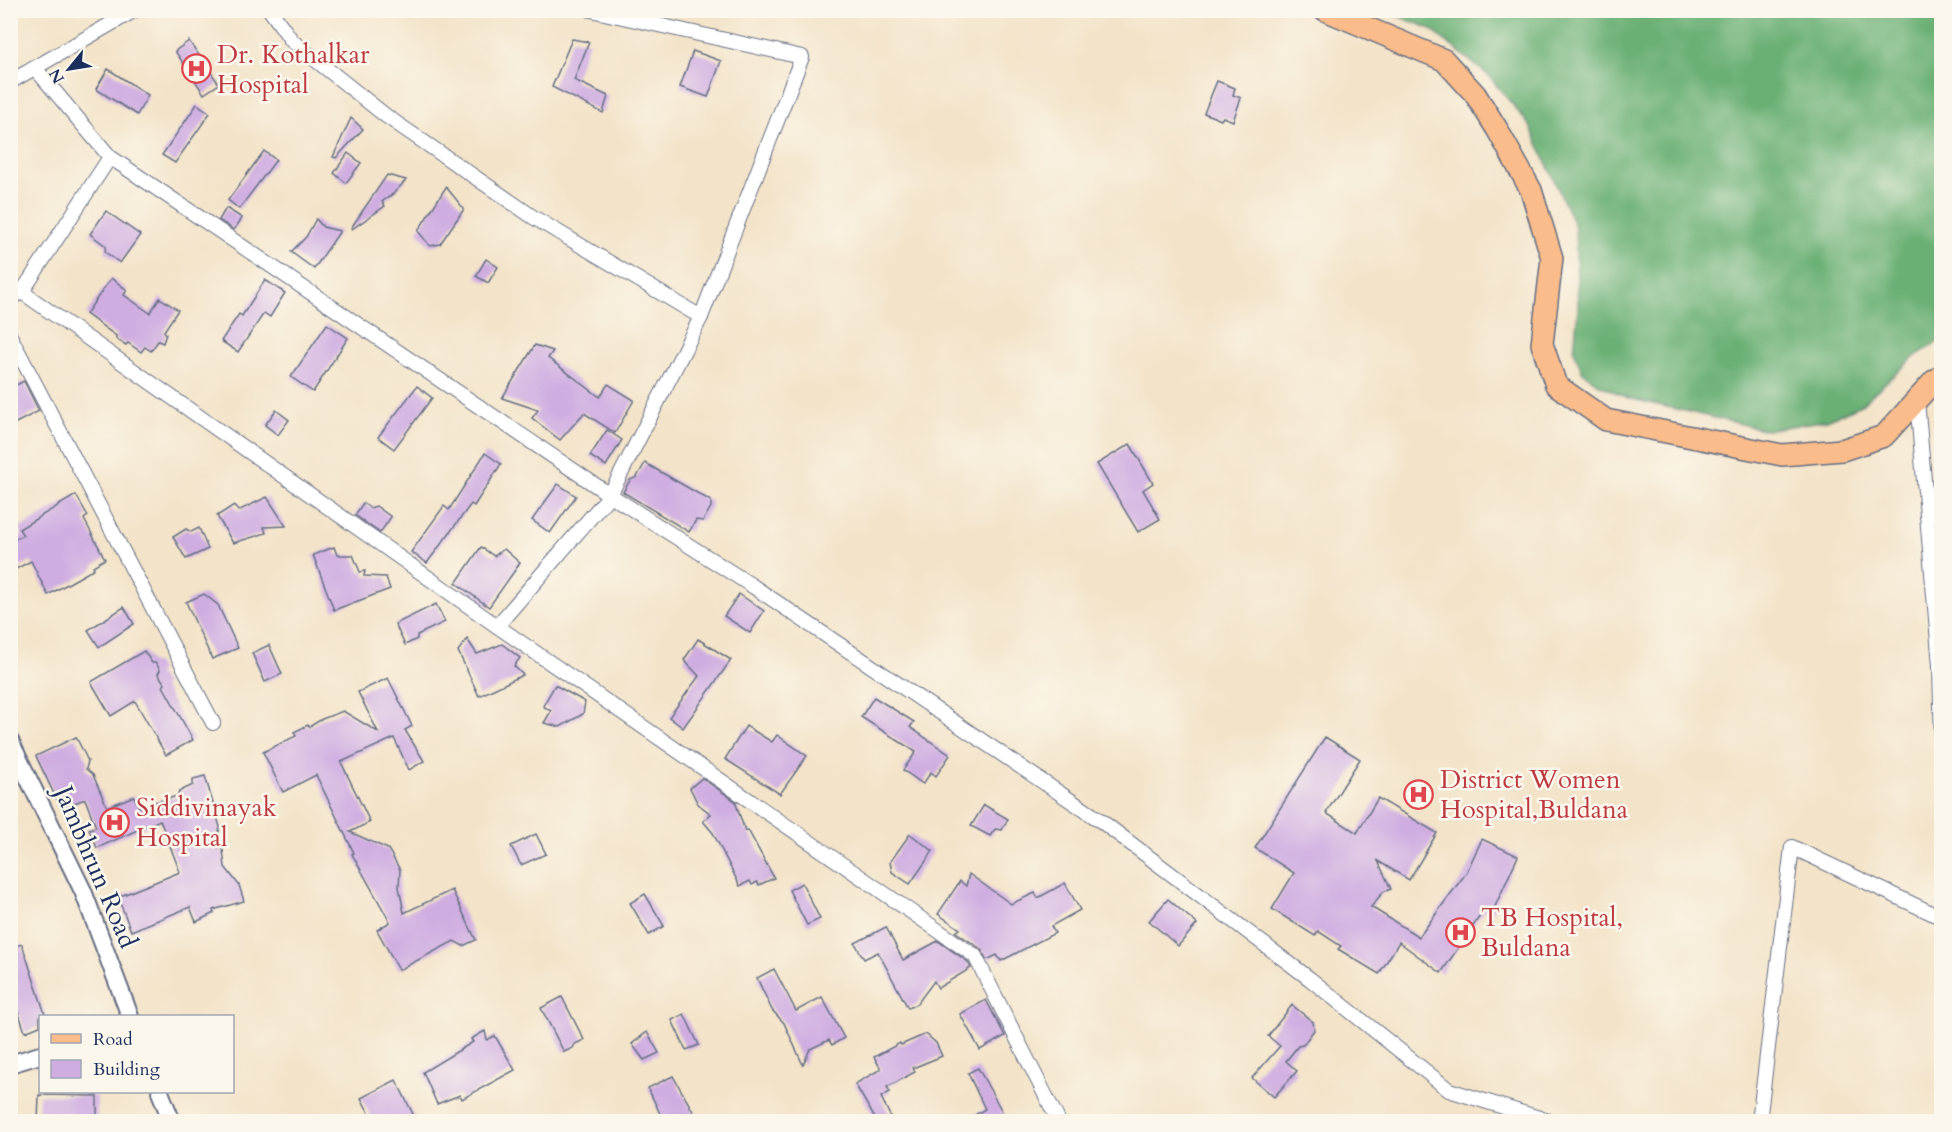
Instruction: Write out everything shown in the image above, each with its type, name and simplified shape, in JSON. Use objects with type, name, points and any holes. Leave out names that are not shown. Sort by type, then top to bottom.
[{"type":"main road","points":[[1325,10],[1444,60],[1475,94],[1531,190],[1552,258],[1542,344],[1556,385],[1606,420],[1782,455],[1842,450],[1884,436],[1941,376]]},
{"type":"street","points":[[10,82],[135,10]]},
{"type":"street","points":[[270,10],[292,41],[386,116],[533,217],[701,317]]},
{"type":"street","points":[[497,626],[610,495],[701,317],[802,57],[591,10]]},
{"type":"street","points":[[35,68],[110,157],[610,495],[754,587],[1101,821],[1310,979],[1449,1090],[1552,1122]]},
{"type":"street","points":[[110,157],[16,295],[975,956],[1059,1122]]},
{"type":"street","points":[[10,336],[213,723]]},
{"type":"street","points":[[1917,400],[1940,665],[1941,744]]},
{"type":"street","name":"Jambhrun Road","points":[[10,741],[83,891],[129,1015]]},
{"type":"street","points":[[1759,1122],[1792,847],[1941,918]]},
{"type":"street","points":[[10,1064],[39,1055]]},
{"type":"street","points":[[159,1093],[171,1122]]},
{"type":"green space","points":[[1384,11],[1941,11],[1941,340],[1917,355],[1859,406],[1827,420],[1767,430],[1628,398],[1598,384],[1582,371],[1574,351],[1578,307],[1575,227],[1530,126],[1488,75],[1429,28]]},
{"type":"building","points":[[572,39],[589,42],[574,80],[608,96],[603,113],[552,87]]},
{"type":"building","points":[[189,41],[219,84],[204,94],[175,51]]},
{"type":"building","points":[[693,51],[721,61],[708,97],[680,87]]},
{"type":"building","points":[[108,69],[148,95],[137,115],[96,89]]},
{"type":"building","points":[[1217,81],[1235,88],[1233,95],[1241,98],[1233,121],[1223,117],[1221,120],[1204,113]]},
{"type":"building","points":[[197,104],[210,113],[175,163],[162,155]]},
{"type":"building","points":[[351,118],[363,129],[336,158],[333,157]]},
{"type":"building","points":[[264,151],[276,160],[239,209],[228,200]]},
{"type":"building","points":[[348,153],[361,163],[346,183],[334,173]]},
{"type":"building","points":[[387,175],[406,180],[382,202],[385,206],[352,229],[351,228]]},
{"type":"building","points":[[446,187],[464,209],[440,244],[430,246],[418,231]]},
{"type":"building","points":[[226,208],[242,218],[234,230],[219,220]]},
{"type":"building","points":[[106,211],[140,235],[120,263],[105,252],[106,246],[90,234]]},
{"type":"building","points":[[316,219],[323,227],[340,231],[314,269],[291,252],[306,237]]},
{"type":"building","points":[[486,259],[498,267],[488,283],[476,276]]},
{"type":"building","points":[[111,278],[127,290],[124,295],[150,313],[160,298],[178,310],[164,331],[166,334],[163,343],[158,341],[151,351],[145,347],[141,352],[128,343],[126,345],[86,314]]},
{"type":"building","points":[[265,280],[285,293],[270,317],[264,313],[238,352],[221,341],[239,314],[242,316]]},
{"type":"building","points":[[327,324],[348,338],[313,392],[291,377]]},
{"type":"building","points":[[535,345],[553,351],[548,358],[600,397],[608,384],[634,400],[615,433],[584,413],[560,440],[532,418],[538,410],[502,398]]},
{"type":"building","points":[[24,381],[39,411],[10,426],[10,388]]},
{"type":"building","points":[[417,386],[432,398],[394,449],[378,437]]},
{"type":"building","points":[[276,410],[289,420],[278,435],[265,425]]},
{"type":"building","points":[[607,430],[622,440],[606,466],[590,456]]},
{"type":"building","points":[[1130,444],[1153,483],[1143,490],[1160,519],[1138,532],[1097,464]]},
{"type":"building","points":[[485,453],[501,464],[474,506],[471,504],[427,563],[411,552],[444,506],[449,510]]},
{"type":"building","points":[[645,463],[711,501],[711,507],[703,521],[696,520],[689,532],[623,492],[630,480],[637,477]]},
{"type":"building","points":[[558,484],[576,496],[550,533],[532,520]]},
{"type":"building","points":[[76,495],[88,516],[84,519],[105,559],[93,566],[94,568],[87,573],[48,595],[31,561],[10,572],[10,542],[23,535],[19,529]]},
{"type":"building","points":[[267,497],[286,526],[264,527],[266,533],[233,543],[217,516],[234,505],[238,511]]},
{"type":"building","points":[[363,503],[370,508],[376,506],[391,517],[380,533],[355,515]]},
{"type":"building","points":[[199,528],[208,549],[186,559],[173,537],[186,529],[191,532]]},
{"type":"building","points":[[334,547],[337,555],[353,555],[360,572],[365,571],[364,576],[386,577],[390,589],[334,610],[313,555]]},
{"type":"building","points":[[481,547],[494,556],[504,549],[520,563],[489,607],[456,583]]},
{"type":"building","points":[[204,594],[218,605],[238,648],[212,659],[186,602]]},
{"type":"building","points":[[739,594],[764,611],[750,633],[724,616]]},
{"type":"building","points":[[436,604],[445,622],[417,635],[417,639],[405,645],[395,624]]},
{"type":"building","points":[[124,607],[134,624],[99,647],[88,630]]},
{"type":"building","points":[[467,639],[477,654],[502,644],[520,658],[514,666],[523,675],[479,696],[458,651]]},
{"type":"building","points":[[698,639],[731,660],[683,728],[669,717],[699,676],[684,660]]},
{"type":"building","points":[[269,645],[282,674],[265,682],[252,653]]},
{"type":"building","points":[[144,651],[160,670],[158,674],[165,684],[163,686],[193,740],[166,755],[135,701],[111,716],[91,682]]},
{"type":"building","points":[[388,678],[412,726],[405,730],[424,761],[409,770],[394,738],[341,762],[370,822],[350,832],[388,849],[400,870],[399,887],[404,913],[452,890],[476,940],[463,946],[454,941],[399,970],[377,930],[390,922],[352,854],[354,853],[316,775],[283,792],[263,752],[296,736],[294,732],[343,711],[378,732],[358,692]]},
{"type":"building","points":[[555,685],[585,702],[583,714],[560,727],[544,723],[551,711],[543,706]]},
{"type":"building","points":[[874,697],[914,722],[910,727],[950,755],[936,776],[931,772],[923,784],[903,770],[916,752],[861,717]]},
{"type":"building","points":[[746,726],[772,742],[777,735],[807,756],[780,794],[725,759]]},
{"type":"building","points":[[76,737],[88,761],[86,769],[93,775],[107,807],[134,796],[139,807],[177,796],[180,791],[193,785],[193,779],[205,776],[220,827],[216,845],[223,850],[225,867],[239,885],[244,901],[213,910],[214,913],[196,922],[190,907],[131,931],[118,897],[180,872],[160,820],[97,848],[89,829],[96,827],[85,799],[64,807],[56,798],[36,756]]},
{"type":"building","points":[[1325,737],[1360,759],[1326,813],[1357,833],[1378,798],[1437,833],[1409,880],[1378,861],[1391,889],[1383,892],[1371,907],[1419,937],[1466,873],[1482,839],[1518,856],[1492,913],[1484,910],[1441,973],[1399,942],[1379,974],[1338,949],[1341,946],[1318,931],[1315,936],[1272,909],[1294,873],[1255,848]]},
{"type":"building","points":[[702,778],[735,801],[745,831],[748,830],[774,878],[759,885],[757,882],[752,885],[750,881],[740,886],[713,833],[703,821],[711,814],[698,804],[690,788]]},
{"type":"building","points":[[984,805],[1008,819],[1002,830],[995,829],[990,836],[971,826]]},
{"type":"building","points":[[536,834],[546,854],[521,865],[511,846]]},
{"type":"building","points":[[910,834],[933,851],[910,884],[892,872],[890,862]]},
{"type":"building","points":[[969,874],[1011,904],[1035,893],[1038,898],[1065,883],[1080,910],[1051,926],[1055,933],[1001,961],[997,955],[986,959],[981,949],[956,932],[960,929],[938,914],[960,881],[966,886]]},
{"type":"building","points":[[802,883],[820,919],[807,925],[789,890]]},
{"type":"building","points":[[645,894],[664,926],[649,935],[630,903]]},
{"type":"building","points":[[1168,899],[1197,924],[1178,946],[1149,921]]},
{"type":"building","points":[[886,927],[903,960],[938,941],[968,962],[971,968],[938,988],[934,981],[917,1004],[908,1008],[878,952],[864,959],[855,943]]},
{"type":"building","points":[[22,944],[45,1015],[39,1015],[39,1026],[25,1032],[10,987],[10,948]]},
{"type":"building","points":[[774,969],[796,1011],[822,997],[844,1038],[832,1045],[829,1040],[810,1049],[803,1065],[784,1023],[772,1010],[757,978]]},
{"type":"building","points":[[562,997],[584,1040],[564,1052],[541,1008]]},
{"type":"building","points":[[986,1000],[1005,1036],[980,1050],[960,1014]]},
{"type":"building","points":[[1292,1005],[1313,1022],[1314,1030],[1303,1045],[1298,1046],[1286,1061],[1297,1071],[1274,1097],[1252,1078],[1280,1046],[1268,1036]]},
{"type":"building","points":[[684,1014],[699,1045],[686,1050],[672,1020]]},
{"type":"building","points":[[485,1031],[487,1040],[495,1036],[515,1070],[462,1099],[460,1095],[437,1104],[423,1072],[473,1042],[471,1039]]},
{"type":"building","points":[[647,1032],[659,1053],[644,1060],[632,1044]]},
{"type":"building","points":[[926,1034],[936,1043],[942,1056],[913,1068],[915,1072],[887,1087],[890,1092],[881,1097],[893,1122],[877,1122],[855,1084],[881,1069],[874,1057],[900,1043],[901,1045]]},
{"type":"building","points":[[978,1068],[1008,1122],[963,1122],[985,1109],[968,1073]]},
{"type":"building","points":[[673,1076],[695,1115],[680,1122],[664,1122],[648,1088]]},
{"type":"building","points":[[396,1080],[415,1118],[407,1122],[374,1122],[361,1098]]},
{"type":"building","points":[[39,1095],[97,1096],[97,1122],[38,1122]]},
{"type":"place","name":"Dr. Kothalkar Hospital","points":[[196,69]]},
{"type":"place","name":"District Women Hospital,Buldana","points":[[1419,794]]},
{"type":"place","name":"Siddivinayak Hospital","points":[[115,822]]},
{"type":"place","name":"TB Hospital, Buldana","points":[[1460,932]]}]
